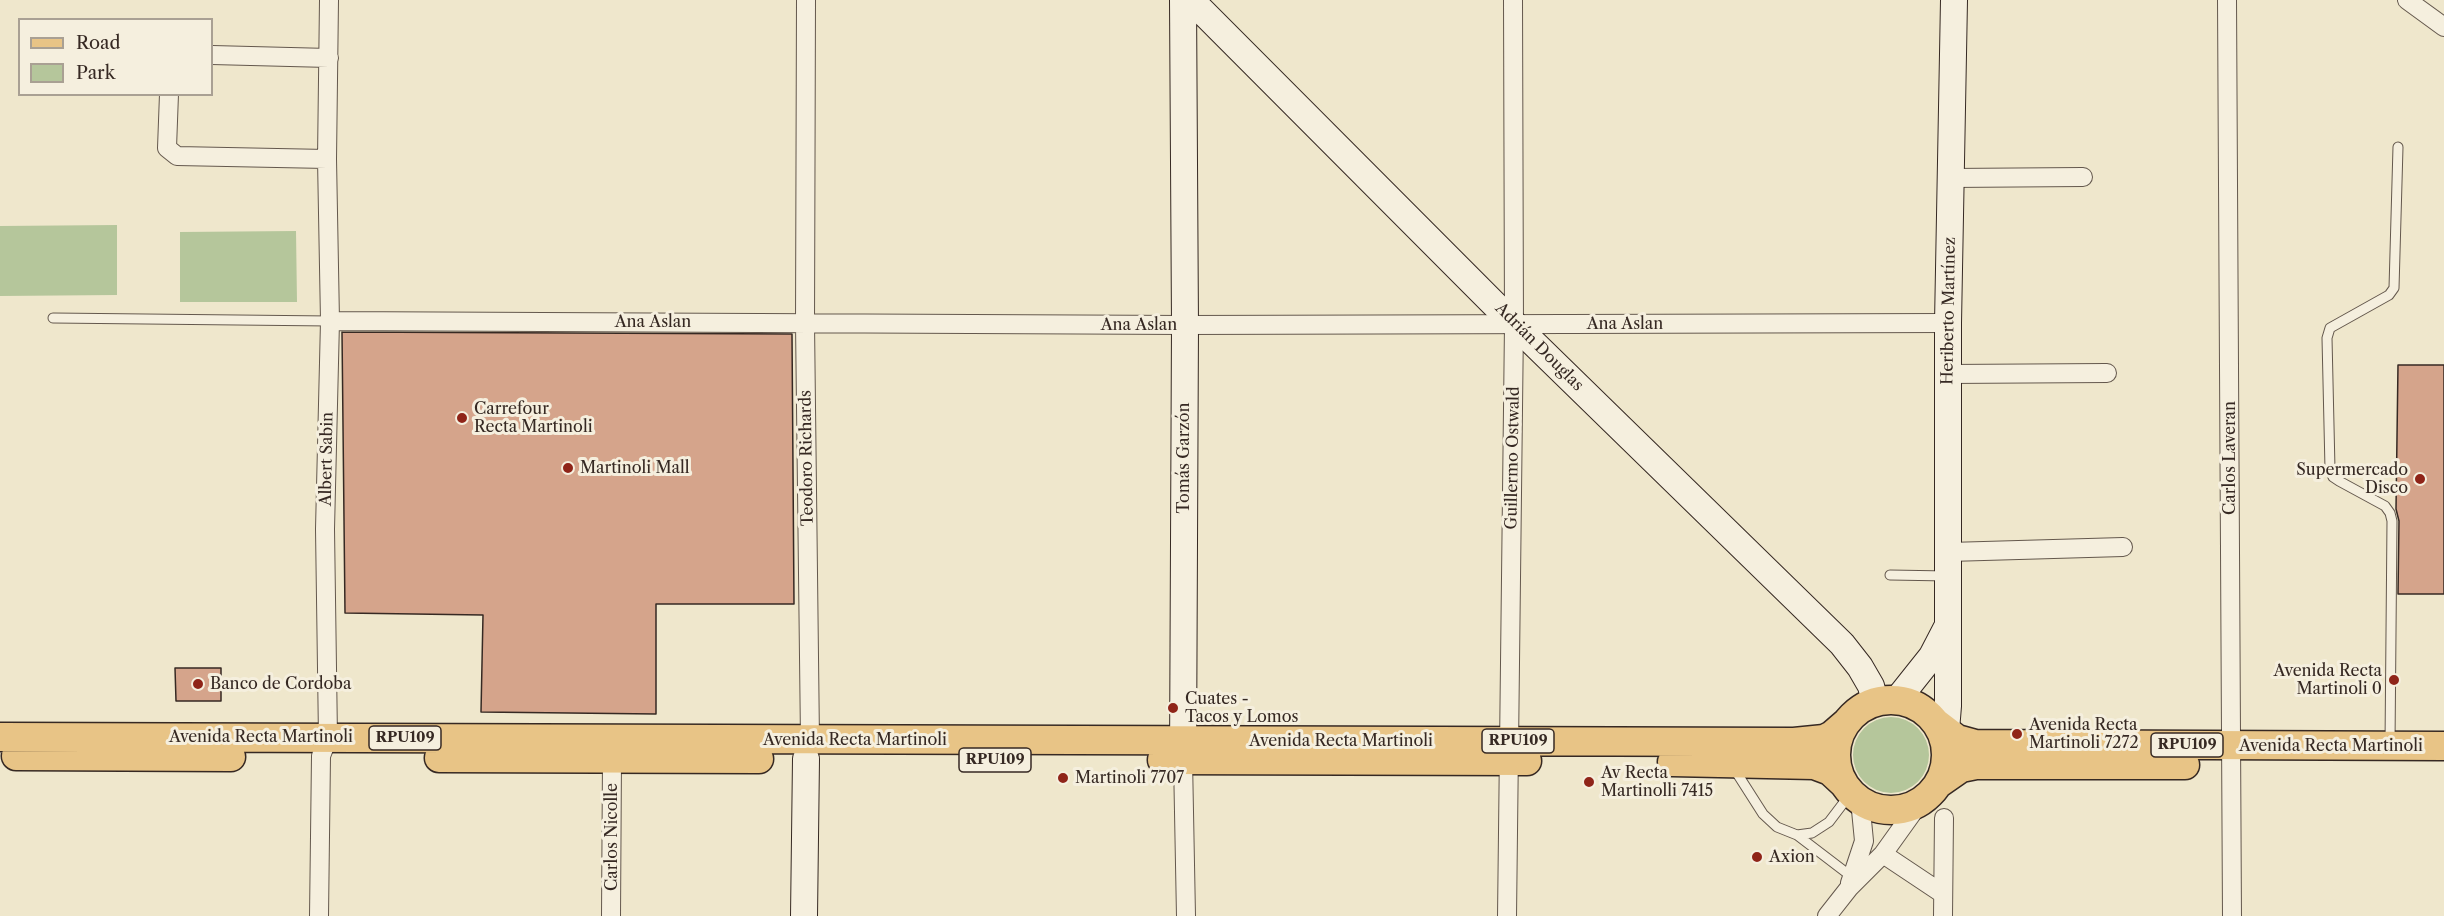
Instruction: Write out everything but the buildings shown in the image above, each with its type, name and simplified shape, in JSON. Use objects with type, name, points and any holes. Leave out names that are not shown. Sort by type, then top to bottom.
[{"type":"main road","name":"RPU109","points":[[1847,722],[1855,713],[1886,701],[1919,707],[1942,732]]},
{"type":"main road","name":"Avenida Recta Martinoli","points":[[0,756],[325,747],[1509,751],[1813,741],[1832,735],[1847,722]]},
{"type":"main road","points":[[1847,722],[1837,745],[1836,760],[1852,792]]},
{"type":"main road","name":"Avenida Recta Martinoli","points":[[1942,732],[1975,744],[2444,765]]},
{"type":"main road","points":[[1929,793],[1946,758],[1942,732]]},
{"type":"main road","name":"Avenida Recta Martinoli","points":[[0,736],[612,759],[808,749]]},
{"type":"main road","name":"Avenida Recta Martinoli","points":[[1929,793],[1961,768],[1976,765],[2390,746],[2444,746]]},
{"type":"main road","name":"Avenida Recta Martinoli","points":[[1509,751],[1730,763],[1814,765],[1830,771],[1852,792]]},
{"type":"main road","name":"RPU109","points":[[1852,792],[1885,809],[1898,809],[1929,793]]},
{"type":"street","name":"Albert Sabin","points":[[319,916],[325,747],[325,529],[330,321],[327,159],[329,0]]},
{"type":"street","name":"Teodoro Richards","points":[[804,916],[808,749],[805,322],[806,0]]},
{"type":"street","name":"Tomás Garzón","points":[[1183,0],[1185,325],[1183,750],[1186,916]]},
{"type":"street","name":"Adrián Douglas","points":[[1191,0],[1514,324],[1842,644],[1860,667],[1870,686],[1886,701]]},
{"type":"street","name":"Guillermo Ostwald","points":[[1507,916],[1514,324],[1513,0]]},
{"type":"street","name":"Heriberto Martínez","points":[[1942,732],[1949,623],[1948,323],[1954,0]]},
{"type":"street","name":"Carlos Laveran","points":[[2227,0],[2232,916]]},
{"type":"street","points":[[2408,0],[2444,27]]},
{"type":"street","points":[[213,55],[329,58]]},
{"type":"street","points":[[169,96],[167,148],[177,156],[327,159]]},
{"type":"street","points":[[1950,178],[2083,177]]},
{"type":"street","name":"Ana Aslan","points":[[330,321],[1185,325],[1948,323]]},
{"type":"street","points":[[1948,374],[2107,373]]},
{"type":"street","points":[[1949,564],[2123,547]]},
{"type":"street","name":"Heriberto Martínez","points":[[1886,701],[1932,656],[1949,623]]},
{"type":"street","name":"Carlos Nicolle","points":[[611,916],[612,759]]},
{"type":"street","points":[[1850,883],[1864,841],[1852,792]]},
{"type":"street","points":[[1827,916],[1850,883],[1883,854],[1929,793]]},
{"type":"street","points":[[1943,916],[1944,818]]},
{"type":"street","points":[[1883,854],[1943,894]]},
{"type":"lane","points":[[2390,746],[2392,521],[2385,506],[2333,477],[2330,468],[2327,338],[2330,328],[2389,295],[2394,288],[2398,147]]},
{"type":"lane","points":[[53,318],[330,321]]},
{"type":"lane","points":[[1890,575],[1949,564]]},
{"type":"lane","points":[[1730,763],[1763,814],[1777,827],[1797,835],[1850,883]]},
{"type":"lane","points":[[1797,835],[1812,833],[1829,822],[1852,792]]},
{"type":"green space","points":[[117,225],[117,295],[0,296],[0,226]]},
{"type":"green space","points":[[296,231],[297,302],[180,302],[180,232]]},
{"type":"green space","points":[[1884,717],[1898,717],[1912,723],[1923,734],[1929,748],[1926,770],[1918,782],[1898,793],[1884,793],[1870,787],[1859,776],[1853,762],[1853,748],[1859,734],[1870,723]]},
{"type":"place","name":"Carrefour Recta Martinoli","points":[[462,418]]},
{"type":"place","name":"Martinoli Mall","points":[[568,468]]},
{"type":"place","name":"Supermercado Disco","points":[[2420,479]]},
{"type":"place","name":"Avenida Recta Martinoli 0","points":[[2394,680]]},
{"type":"place","name":"Banco de Cordoba","points":[[198,684]]},
{"type":"place","name":"Cuates - Tacos y Lomos","points":[[1173,708]]},
{"type":"place","name":"Avenida Recta Martinoli 7272","points":[[2017,734]]},
{"type":"place","name":"Martinoli 7707","points":[[1063,778]]},
{"type":"place","name":"Av Recta Martinolli 7415","points":[[1589,782]]},
{"type":"place","name":"Axion","points":[[1757,857]]}]
